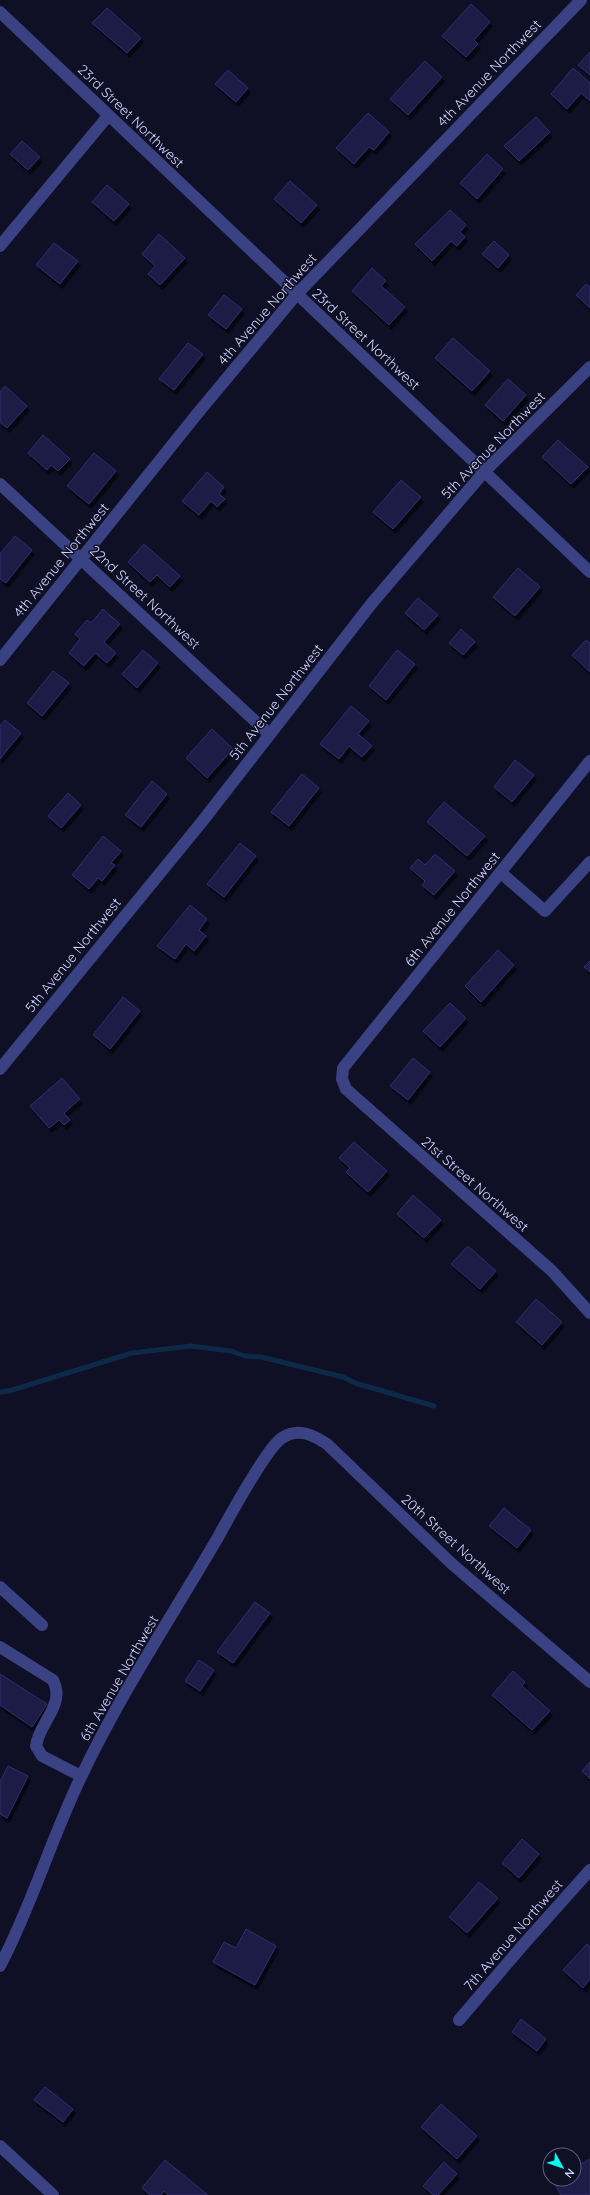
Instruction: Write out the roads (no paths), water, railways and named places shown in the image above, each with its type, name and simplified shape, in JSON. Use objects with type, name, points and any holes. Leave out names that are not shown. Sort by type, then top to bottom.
[{"type":"street","name":"4th Avenue Northwest","points":[[0,660],[297,294],[581,0]]},
{"type":"street","name":"23rd Street Northwest","points":[[0,12],[590,572]]},
{"type":"street","points":[[0,246],[108,116]]},
{"type":"street","name":"5th Avenue Northwest","points":[[0,1069],[200,823],[372,603],[484,472],[590,367]]},
{"type":"street","name":"22nd Street Northwest","points":[[0,484],[269,734]]},
{"type":"street","name":"6th Avenue Northwest","points":[[342,1079],[343,1068],[590,761]]},
{"type":"street","points":[[501,872],[545,911],[590,862]]},
{"type":"street","name":"21st Street Northwest","points":[[342,1079],[346,1089],[552,1271],[590,1313]]},
{"type":"street","name":"6th Avenue Northwest","points":[[0,1966],[81,1776],[132,1682],[272,1448],[284,1437],[301,1432]]},
{"type":"street","name":"20th Street Northwest","points":[[301,1432],[315,1436],[327,1444],[452,1564],[590,1682]]},
{"type":"street","points":[[0,1587],[42,1625]]},
{"type":"street","points":[[0,1647],[53,1680],[57,1688],[58,1699],[37,1735],[36,1746],[42,1756],[81,1776]]},
{"type":"street","name":"7th Avenue Northwest","points":[[460,2020],[523,1945],[590,1870]]},
{"type":"street","points":[[0,2146],[53,2195]]},
{"type":"waterway","points":[[0,1392],[9,1391],[132,1353],[191,1346],[231,1351],[245,1356],[261,1357],[343,1377],[355,1383],[434,1406]]}]
